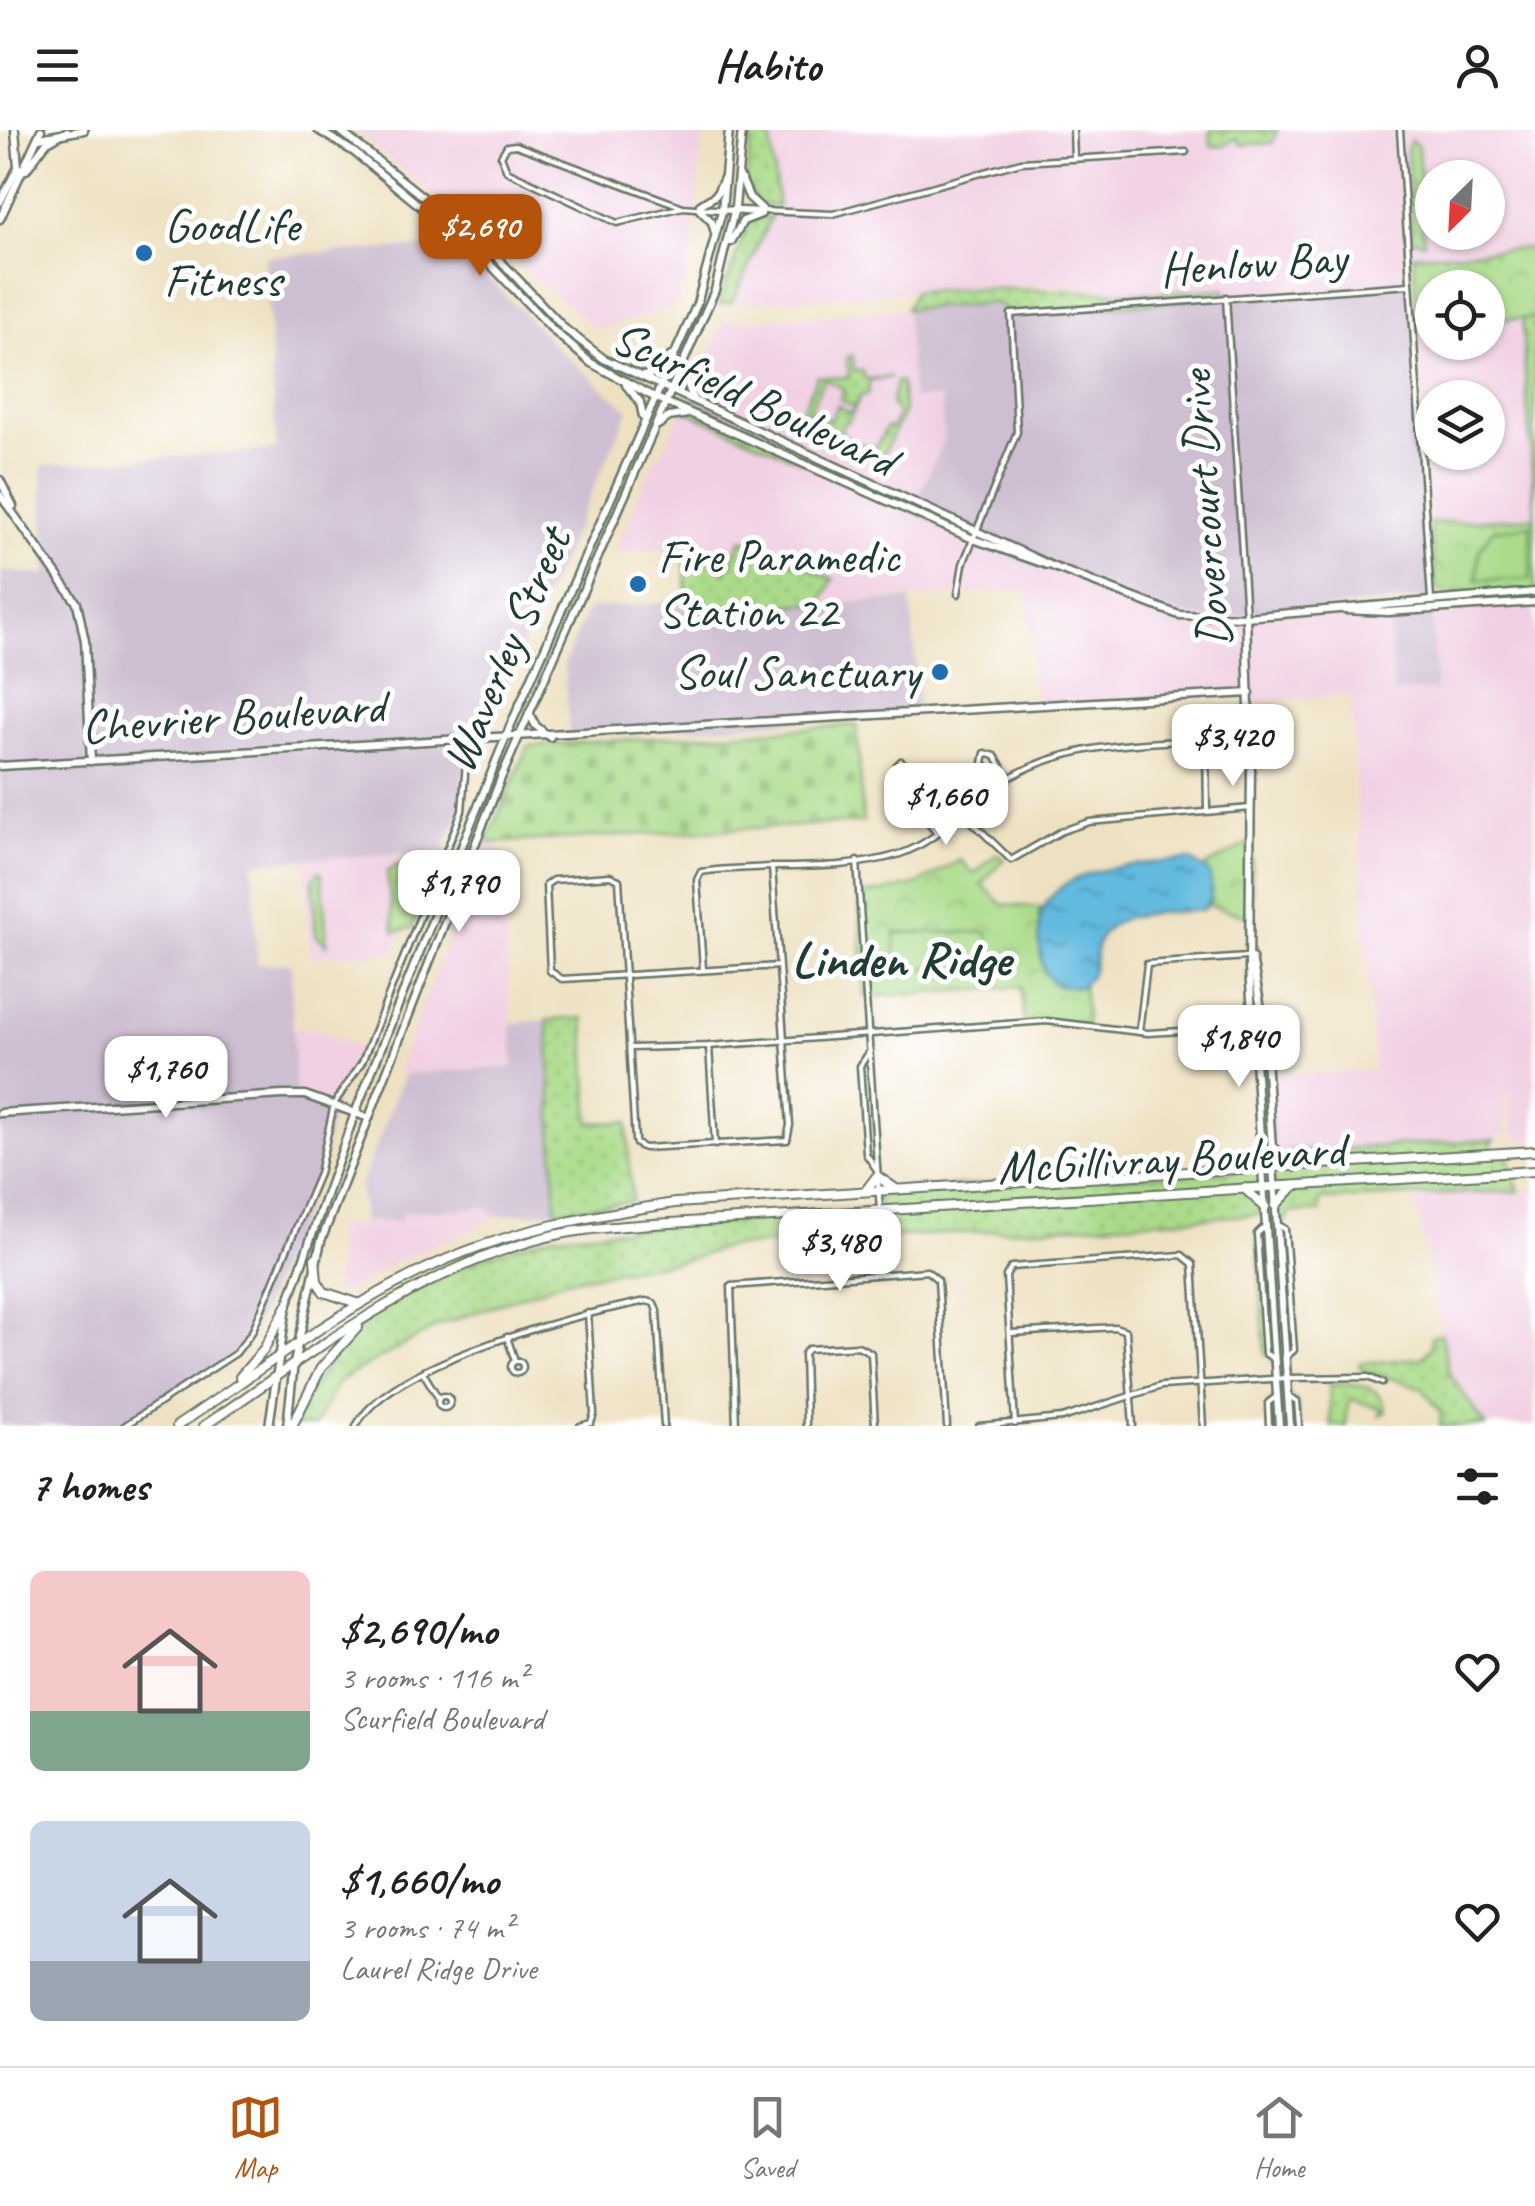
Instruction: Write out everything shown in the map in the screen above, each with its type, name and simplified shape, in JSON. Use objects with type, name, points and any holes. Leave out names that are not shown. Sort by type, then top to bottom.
[{"type":"main road","points":[[1272,1147],[1296,1167]]},
{"type":"main road","points":[[1244,1170],[1261,1150]]},
{"type":"main road","name":"McGillivray Boulevard","points":[[177,1426],[360,1304],[444,1260],[576,1218],[676,1203],[1535,1151]]},
{"type":"main road","name":"McGillivray Boulevard","points":[[204,1426],[294,1363],[416,1288],[502,1250],[554,1235],[608,1227],[1535,1172]]},
{"type":"main road","points":[[863,1191],[877,1173],[897,1190]]},
{"type":"main road","points":[[1276,1205],[1295,1185]]},
{"type":"main road","points":[[1244,1188],[1265,1207]]},
{"type":"main road","points":[[315,1259],[317,1280],[324,1292],[334,1299],[360,1304]]},
{"type":"main road","points":[[226,1391],[264,1350],[287,1306]]},
{"type":"main road","points":[[289,1426],[321,1368],[367,1317]]},
{"type":"street","points":[[16,134],[24,143],[84,130]]},
{"type":"street","name":"Scurfield Boulevard","points":[[318,130],[354,152],[486,260],[572,348],[617,378],[973,539],[1179,615],[1246,617],[1535,592]]},
{"type":"street","name":"Scurfield Boulevard","points":[[339,130],[500,259],[585,346],[697,404],[1054,566]]},
{"type":"street","name":"Waverley Street","points":[[269,1426],[276,1357],[287,1306],[355,1112],[505,738],[696,304],[722,209],[729,130]]},
{"type":"street","name":"Waverley Street","points":[[289,1426],[294,1363],[315,1259],[518,738],[682,366],[724,257],[740,175],[742,130]]},
{"type":"street","points":[[1072,130],[1074,158]]},
{"type":"street","points":[[1400,130],[1410,286]]},
{"type":"street","points":[[0,219],[46,143],[68,131]]},
{"type":"street","points":[[1,197],[18,167],[16,134]]},
{"type":"street","points":[[22,178],[38,137]]},
{"type":"street","points":[[683,207],[635,222],[610,221],[507,171],[501,156],[507,146],[516,144],[683,207],[854,211],[994,167],[1186,152]]},
{"type":"street","points":[[698,208],[716,196],[728,167]]},
{"type":"street","points":[[740,175],[749,197],[763,211]]},
{"type":"street","points":[[698,208],[712,222],[716,239]]},
{"type":"street","points":[[724,257],[743,221],[763,211]]},
{"type":"street","name":"Henlow Bay","points":[[958,594],[959,575],[1017,432],[1011,314],[1410,286],[1432,608]]},
{"type":"street","name":"Dovercourt Drive","points":[[1226,297],[1250,693],[1254,1027],[1278,1426]]},
{"type":"street","points":[[638,376],[650,376],[675,351]]},
{"type":"street","points":[[682,366],[684,385],[697,404]]},
{"type":"street","points":[[617,378],[640,402],[642,425]]},
{"type":"street","points":[[653,430],[670,417],[694,414]]},
{"type":"street","points":[[0,480],[18,516]]},
{"type":"street","points":[[0,494],[65,581],[80,614],[91,761]]},
{"type":"street","name":"Scurfield Boulevard","points":[[1344,610],[1359,613],[1535,602]]},
{"type":"street","name":"Chevrier Boulevard","points":[[0,766],[468,738],[551,738],[1250,693]]},
{"type":"street","points":[[529,712],[536,726],[551,738]]},
{"type":"street","points":[[124,1426],[236,1353],[248,1339],[318,1174],[334,1104],[362,1062],[462,812],[468,738]]},
{"type":"street","points":[[702,969],[698,875],[706,871],[857,861],[901,854],[938,834],[1009,778],[1087,749],[1200,740],[1206,747],[1207,810]]},
{"type":"street","points":[[998,785],[983,764],[985,753],[995,756],[1009,778]]},
{"type":"street","points":[[907,794],[909,767],[900,761],[897,776],[907,794],[938,834]]},
{"type":"street","points":[[962,812],[1011,860],[1062,831],[1089,822],[1251,808]]},
{"type":"street","points":[[857,861],[880,1211]]},
{"type":"street","points":[[772,867],[786,1040],[790,1134],[780,1142],[636,1144],[627,975],[620,880],[610,876],[549,882],[545,890],[551,975],[562,979],[627,975],[702,969],[779,966]]},
{"type":"street","points":[[1139,1032],[1146,964],[1252,956]]},
{"type":"street","name":"Dovercourt Drive","points":[[1252,956],[1264,1026],[1290,1426]]},
{"type":"street","points":[[630,1048],[870,1036],[1048,1020],[1139,1032],[1264,1026]]},
{"type":"street","points":[[709,1046],[715,1145]]},
{"type":"street","points":[[870,1051],[860,1066],[866,1154],[877,1173]]},
{"type":"street","points":[[0,1113],[283,1095],[334,1104],[369,1118]]},
{"type":"street","points":[[1016,1424],[1006,1276],[1011,1267],[1187,1255],[1192,1264],[1203,1426]]},
{"type":"street","points":[[736,1426],[730,1286],[927,1272],[938,1280],[946,1426]]},
{"type":"street","points":[[356,1426],[373,1404],[424,1374],[507,1337],[588,1313],[654,1303],[664,1426]]},
{"type":"street","points":[[580,1426],[591,1422],[594,1414],[588,1313]]},
{"type":"street","points":[[1011,1333],[1121,1327],[1128,1336],[1133,1426]]},
{"type":"street","points":[[507,1337],[515,1361]]},
{"type":"street","points":[[806,1426],[804,1354],[808,1350],[858,1346],[871,1353],[875,1426]]},
{"type":"street","points":[[424,1374],[439,1398]]},
{"type":"street","points":[[980,1426],[1062,1418],[1160,1386],[1368,1377],[1382,1384]]},
{"type":"street","points":[[1269,1426],[1268,1404],[1277,1396]]},
{"type":"street","points":[[1288,1396],[1297,1401],[1299,1426]]},
{"type":"street","points":[[1062,1418],[1062,1426]]},
{"type":"shaded area","points":[[354,130],[703,130],[693,257],[675,307],[598,330]]},
{"type":"shaded area","points":[[770,130],[1394,130],[1396,145],[1401,144],[1400,130],[1535,130],[1535,248],[1505,250],[1505,160],[1415,160],[1415,250],[1499,250],[1409,255],[1410,285],[1226,297],[1225,289],[1154,293],[1040,284],[731,303],[777,201]]},
{"type":"shaded area","points":[[456,245],[561,352],[629,410],[480,739],[468,738],[460,809],[443,851],[253,862],[257,964],[291,963],[295,1095],[334,1105],[319,1174],[243,1347],[124,1426],[0,1426],[0,571],[46,575],[42,465],[276,450],[265,256]]},
{"type":"shaded area","points":[[1410,285],[1416,380],[1415,470],[1422,470],[1431,598],[1206,619],[1152,607],[916,502],[944,440],[941,398],[912,399],[906,309],[996,303],[1012,314]]},
{"type":"shaded area","points":[[906,309],[912,398],[941,398],[944,440],[916,502],[697,403],[693,390],[724,322]]},
{"type":"shaded area","points":[[1522,318],[1535,517],[1430,523],[1427,470],[1505,470],[1505,380],[1421,380],[1420,360],[1505,360],[1505,319]]},
{"type":"shaded area","points":[[686,411],[973,539],[1344,610],[1388,612],[1394,693],[1432,608],[1535,602],[1535,1138],[1522,1142],[1513,1133],[1507,1087],[1505,1131],[1496,1143],[1287,1152],[1283,1157],[1272,1147],[1267,1076],[1374,1070],[1350,695],[1250,702],[1250,694],[1035,707],[1027,590],[822,603],[832,579],[743,539],[728,571],[684,548],[614,552],[655,458],[659,459],[680,413]]},
{"type":"shaded area","points":[[911,599],[919,714],[569,736],[564,664],[588,608],[687,601],[689,611]]},
{"type":"shaded area","points":[[1432,608],[1436,690],[1393,693],[1388,612]]},
{"type":"shaded area","points":[[486,843],[500,845],[514,1067],[396,1074]]},
{"type":"shaded area","points":[[398,854],[403,932],[394,952],[310,957],[304,859]]},
{"type":"shaded area","points":[[548,1020],[556,1211],[493,1216],[489,1207],[401,1212],[401,1221],[363,1222],[360,1186],[404,1074],[514,1067],[511,1023]]},
{"type":"shaded area","points":[[294,1028],[315,1028],[355,1047],[367,1047],[334,1104],[294,1095]]},
{"type":"shaded area","points":[[1528,1189],[1535,1189],[1535,1426],[1486,1426],[1449,1373],[1414,1194],[1519,1191],[1523,1198]]},
{"type":"shaded area","points":[[490,1207],[493,1219],[390,1265],[344,1293],[335,1290],[338,1226],[400,1221],[401,1212]]},
{"type":"green space","points":[[752,130],[770,130],[778,207],[759,203],[746,183]]},
{"type":"green space","points":[[1210,130],[1277,130],[1272,143],[1241,145],[1237,138],[1224,146],[1211,146]]},
{"type":"green space","points":[[1411,140],[1418,146],[1415,240],[1412,239],[1407,149]]},
{"type":"green space","points":[[771,216],[736,295],[730,303],[719,304],[749,220]]},
{"type":"green space","points":[[1535,248],[1535,318],[1505,319],[1505,270],[1415,270],[1415,283],[1413,255]]},
{"type":"green space","points":[[971,288],[1154,293],[1225,289],[1226,297],[1011,314],[996,303],[906,309],[914,291]]},
{"type":"green space","points":[[1522,318],[1535,318],[1535,517],[1523,337]]},
{"type":"green space","points":[[853,356],[854,371],[863,371],[865,379],[892,377],[870,381],[868,395],[860,396],[855,408],[840,399],[844,389],[824,379],[809,411],[830,421],[838,405],[848,412],[854,410],[848,422],[843,423],[841,433],[860,447],[863,444],[875,448],[898,414],[891,405],[896,382],[901,382],[904,411],[880,461],[866,452],[863,457],[846,449],[848,442],[838,438],[836,442],[798,420],[817,376],[849,378],[847,357]]},
{"type":"green space","points":[[671,391],[1041,559],[1017,556],[666,402]]},
{"type":"green space","points":[[1535,517],[1535,592],[1454,595],[1437,590],[1430,523]]},
{"type":"green space","points":[[1531,525],[1530,579],[1477,580],[1479,551],[1492,530]]},
{"type":"green space","points":[[742,539],[833,579],[822,603],[688,611],[684,552],[727,571]]},
{"type":"green space","points":[[857,725],[863,822],[486,843],[528,746]]},
{"type":"green space","points":[[1251,842],[1252,917],[1206,905],[1211,900],[1205,867]]},
{"type":"green space","points":[[997,854],[1004,859],[982,884],[1002,904],[1041,908],[1038,917],[1079,987],[1083,984],[1087,1025],[1024,1022],[1021,987],[865,997],[859,896],[916,885],[960,860],[974,874]]},
{"type":"green space","points":[[426,864],[433,873],[412,928],[394,932],[387,872],[396,866]]},
{"type":"green space","points":[[319,871],[327,945],[316,935],[313,880]]},
{"type":"green space","points":[[988,932],[988,966],[896,968],[895,933]]},
{"type":"green space","points":[[1256,967],[1274,1169],[1295,1167],[1283,1157],[1287,1152],[1494,1140],[1487,1153],[1507,1153],[1519,1191],[1320,1200],[1320,1212],[1291,1212],[1286,1221],[1277,1221],[1285,1229],[1294,1350],[1286,1357],[1288,1396],[1297,1401],[1299,1426],[1269,1426],[1268,1404],[1277,1396],[1275,1361],[1265,1353],[1257,1234],[1266,1225],[1265,1214],[726,1247],[690,1259],[566,1280],[440,1325],[339,1381],[315,1426],[292,1426],[338,1350],[398,1299],[470,1263],[554,1235],[879,1211],[878,1190],[1261,1170],[1249,968]]},
{"type":"green space","points":[[584,1018],[590,1123],[627,1122],[632,1201],[556,1211],[548,1020]]},
{"type":"green space","points":[[1441,1333],[1449,1373],[1486,1426],[1440,1426],[1441,1413],[1422,1388],[1361,1369],[1359,1363],[1422,1358],[1431,1347],[1431,1337]]},
{"type":"green space","points":[[1329,1384],[1373,1390],[1386,1412],[1380,1416],[1382,1410],[1353,1399],[1348,1404],[1346,1426],[1331,1426]]},
{"type":"water","points":[[1190,860],[1209,872],[1212,892],[1202,910],[1141,914],[1113,924],[1103,933],[1091,974],[1084,983],[1079,987],[1054,985],[1043,967],[1039,934],[1043,911],[1054,893],[1094,872]]},
{"type":"place","name":"GoodLife Fitness","points":[[144,253]]},
{"type":"place","name":"Fire Paramedic Station 22","points":[[638,584]]},
{"type":"place","name":"Soul Sanctuary","points":[[940,672]]},
{"type":"district","name":"Linden Ridge","points":[[901,959]]}]
